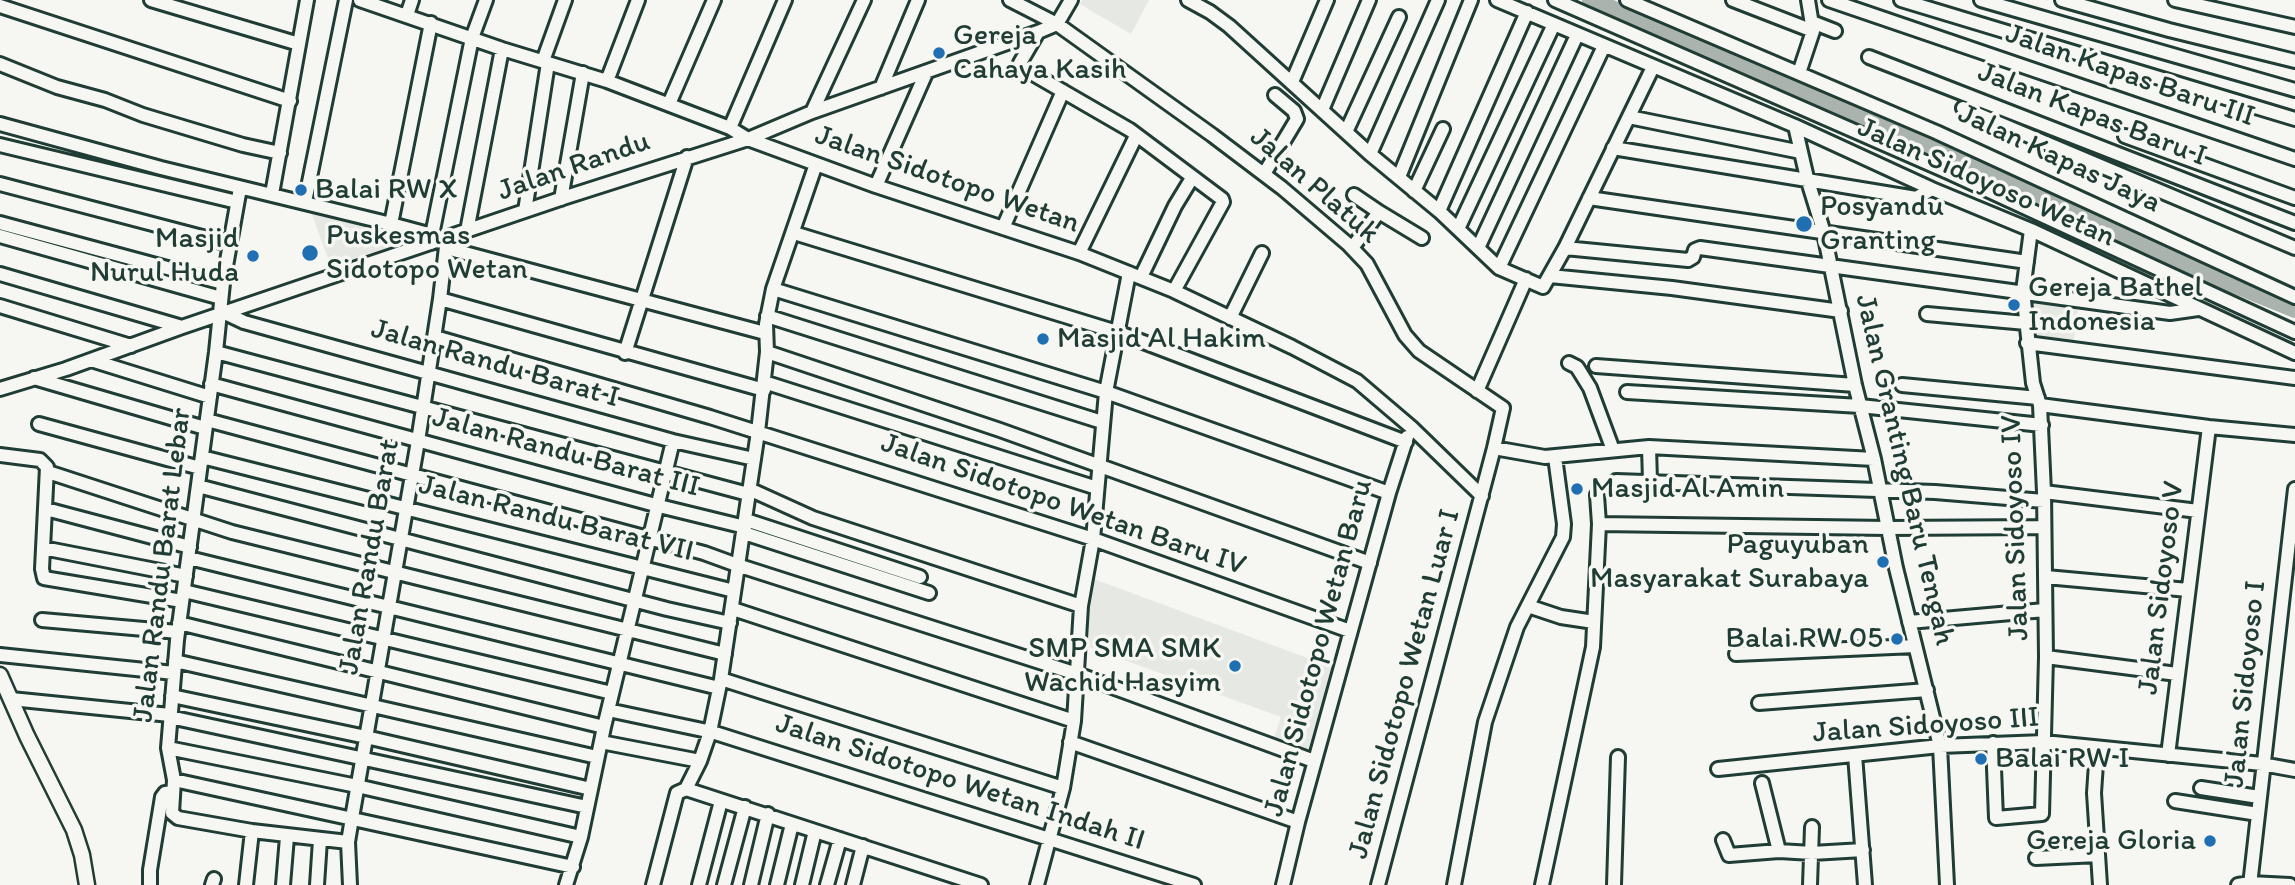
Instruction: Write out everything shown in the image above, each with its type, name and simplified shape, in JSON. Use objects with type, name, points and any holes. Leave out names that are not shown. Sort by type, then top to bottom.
[{"type":"main road","points":[[0,675],[7,696],[74,830],[87,885]]},
{"type":"street","points":[[150,0],[299,44]]},
{"type":"street","points":[[272,194],[307,0]]},
{"type":"street","points":[[305,202],[346,0]]},
{"type":"street","name":"Jalan Sidotopo Wetan","points":[[360,0],[502,50],[607,81],[730,128],[748,139],[876,186],[1079,253],[1174,291],[1292,347],[1357,382],[1411,427],[1482,496]]},
{"type":"street","points":[[407,15],[412,0]]},
{"type":"street","points":[[0,124],[124,159],[391,223],[431,239],[472,38],[486,0]]},
{"type":"street","points":[[525,211],[545,62],[565,0]]},
{"type":"street","points":[[607,81],[638,0]]},
{"type":"street","points":[[669,104],[715,0]]},
{"type":"street","points":[[730,128],[785,0]]},
{"type":"street","points":[[812,112],[864,0]]},
{"type":"street","points":[[881,88],[918,0]]},
{"type":"street","name":"Jalan Platuk","points":[[1010,0],[1057,24],[1212,135],[1264,174],[1352,248],[1367,264],[1405,335],[1419,351],[1503,408],[1482,496]]},
{"type":"street","points":[[1057,24],[1071,0]]},
{"type":"street","name":"Jalan Platuk","points":[[1188,0],[1221,19],[1370,154],[1439,211],[1499,268],[1526,279],[1547,282],[1672,288],[1841,311]]},
{"type":"street","points":[[1292,82],[1327,0]]},
{"type":"street","points":[[1322,110],[1369,0]]},
{"type":"street","points":[[1370,154],[1438,0]]},
{"type":"street","points":[[1399,177],[1471,0]]},
{"type":"street","name":"Jalan Sidoyoso Wetan","points":[[1497,0],[1795,126],[1932,189],[2031,230],[2295,353]]},
{"type":"street","points":[[1555,0],[1959,178],[2295,331]]},
{"type":"street","name":"Jalan Kapas Jaya","points":[[1629,0],[1936,132],[2295,296]]},
{"type":"street","points":[[1733,0],[1813,27],[1835,31]]},
{"type":"street","points":[[1799,73],[1813,27],[1808,0]]},
{"type":"street","name":"Jalan Kapas Baru III","points":[[1829,0],[2295,159]]},
{"type":"street","points":[[1901,0],[2295,119]]},
{"type":"street","points":[[1981,0],[2295,90]]},
{"type":"street","points":[[2062,0],[2295,61]]},
{"type":"street","points":[[2175,0],[2295,27]]},
{"type":"street","points":[[0,6],[290,101]]},
{"type":"street","points":[[1439,211],[1527,12]]},
{"type":"street","points":[[1346,132],[1399,17]]},
{"type":"street","points":[[391,223],[431,23]]},
{"type":"street","name":"Jalan Randu","points":[[0,389],[222,315],[431,239],[446,243],[467,231],[525,211],[748,139],[812,112],[1057,24]]},
{"type":"street","points":[[1458,229],[1553,24]]},
{"type":"street","points":[[1038,32],[1021,67],[1130,130],[1222,199],[1223,202],[1174,291]]},
{"type":"street","points":[[1478,247],[1577,35]]},
{"type":"street","points":[[1499,268],[1604,46]]},
{"type":"street","points":[[467,231],[502,50]]},
{"type":"street","name":"Jalan Kapas Baru I","points":[[1869,57],[2295,223]]},
{"type":"street","points":[[0,64],[57,87],[106,100],[143,115],[243,145],[280,153]]},
{"type":"street","points":[[1547,282],[1653,67]]},
{"type":"street","points":[[561,199],[583,73]]},
{"type":"street","points":[[876,186],[926,73]]},
{"type":"street","points":[[1003,228],[1063,92]]},
{"type":"street","points":[[1264,174],[1297,119],[1294,111],[1275,95]]},
{"type":"street","points":[[1963,108],[2295,248]]},
{"type":"street","points":[[1629,117],[1801,152]]},
{"type":"street","name":"Jalan Granting Baru Tengah","points":[[1795,126],[1824,233],[1855,385],[1940,746],[1947,885]]},
{"type":"street","points":[[1414,191],[1443,129]]},
{"type":"street","points":[[1079,253],[1136,136]]},
{"type":"street","points":[[2125,136],[2295,198]]},
{"type":"street","points":[[0,145],[237,202]]},
{"type":"street","points":[[1614,148],[1916,198],[1932,189]]},
{"type":"street","points":[[625,353],[687,157]]},
{"type":"street","points":[[653,885],[677,793],[686,789],[710,732],[745,527],[764,386],[767,316],[773,289],[816,164]]},
{"type":"street","points":[[1037,885],[1063,788],[1074,721],[1082,606],[1094,539],[1102,422],[1117,332],[1135,275],[1192,178]]},
{"type":"street","points":[[0,184],[229,244]]},
{"type":"street","name":"Jalan Randu Barat Lebar","points":[[240,188],[221,298],[222,315],[179,628],[168,748],[173,786],[172,813],[178,818],[251,831]]},
{"type":"street","points":[[1354,195],[1422,238]]},
{"type":"street","points":[[1589,198],[2027,262]]},
{"type":"street","points":[[1352,248],[1379,212]]},
{"type":"street","points":[[0,223],[223,283]]},
{"type":"street","name":"Jalan Sidoyoso IV","points":[[1993,743],[1996,818],[2040,816],[2043,812],[2046,577],[2042,425],[2027,343],[2023,292],[2031,230]]},
{"type":"street","points":[[794,233],[1117,332],[1406,442]]},
{"type":"street","points":[[0,236],[221,298]]},
{"type":"street","points":[[446,243],[765,333]]},
{"type":"street","name":"Jalan Randu Barat","points":[[350,885],[348,842],[418,441],[435,337],[446,243]]},
{"type":"street","points":[[1565,248],[1688,260],[1693,257],[1695,250],[1700,248],[2170,313],[2198,309]]},
{"type":"street","points":[[1230,318],[1262,253]]},
{"type":"street","points":[[0,274],[182,327]]},
{"type":"street","points":[[1477,391],[1526,279]]},
{"type":"street","points":[[773,289],[1106,392],[1389,493]]},
{"type":"street","points":[[440,299],[625,353],[764,386],[1097,488]]},
{"type":"street","points":[[0,306],[131,345]]},
{"type":"street","points":[[1927,314],[2026,323]]},
{"type":"street","name":"Jalan Randu Barat I","points":[[222,315],[673,441],[754,459]]},
{"type":"street","points":[[767,316],[1102,422]]},
{"type":"street","name":"Jalan Sidotopo Wetan Baru IV","points":[[435,337],[758,432],[1094,539],[1350,631]]},
{"type":"street","points":[[2027,343],[2295,379]]},
{"type":"street","points":[[216,352],[423,409],[749,492],[813,518],[1082,606]]},
{"type":"street","points":[[767,352],[1000,430],[1370,563]]},
{"type":"street","points":[[91,360],[210,397]]},
{"type":"street","points":[[1569,363],[1576,366],[1590,388],[1613,450]]},
{"type":"street","points":[[1596,366],[1855,385]]},
{"type":"street","points":[[34,378],[704,552],[1077,674],[1314,761]]},
{"type":"street","name":"Jalan Randu Barat III","points":[[212,384],[745,527]]},
{"type":"street","points":[[1902,385],[2039,401],[2209,428],[2295,435]]},
{"type":"street","points":[[1626,392],[1860,406],[2042,425]]},
{"type":"street","name":"Jalan Randu Barat VII","points":[[39,424],[405,508],[734,592]]},
{"type":"street","name":"Jalan Sidotopo Wetan Baru","points":[[1283,885],[1350,631],[1389,493],[1411,427]]},
{"type":"street","name":"Jalan Sidoyoso V","points":[[2168,755],[2209,428]]},
{"type":"street","points":[[566,885],[581,837],[626,631],[673,441]]},
{"type":"street","points":[[1649,447],[1650,481]]},
{"type":"street","points":[[1494,448],[1555,457],[1649,447],[1874,459]]},
{"type":"street","points":[[0,455],[42,460],[46,463],[48,472],[42,569],[45,579],[183,596],[383,638],[612,693]]},
{"type":"street","points":[[1454,885],[1485,722],[1517,627],[1564,531],[1555,457]]},
{"type":"street","points":[[48,472],[232,532],[724,654]]},
{"type":"street","points":[[1616,481],[1725,487],[2044,496],[2198,511]]},
{"type":"street","points":[[198,486],[634,601],[730,623]]},
{"type":"street","name":"Jalan Sidoyoso I","points":[[2246,884],[2258,814],[2295,489]]},
{"type":"street","points":[[1542,885],[1593,647],[1599,524],[1597,495]]},
{"type":"street","name":"Jalan Sidotopo Wetan Luar I","points":[[1378,885],[1482,496]]},
{"type":"street","points":[[46,509],[189,553],[389,606],[619,663],[720,684],[1063,788]]},
{"type":"street","points":[[1599,524],[2044,527]]},
{"type":"street","points":[[745,527],[920,576]]},
{"type":"street","points":[[745,527],[929,593]]},
{"type":"street","points":[[43,548],[186,576]]},
{"type":"street","points":[[2046,577],[2188,590]]},
{"type":"street","points":[[1528,606],[1561,617],[1594,622]]},
{"type":"street","points":[[733,609],[1074,721]]},
{"type":"street","points":[[1909,622],[2045,610]]},
{"type":"street","points":[[42,620],[179,628],[604,727]]},
{"type":"street","points":[[1736,654],[1915,646]]},
{"type":"street","points":[[0,655],[175,667],[370,706],[597,757]]},
{"type":"street","points":[[2046,657],[2177,674]]},
{"type":"street","points":[[1759,703],[1927,690]]},
{"type":"street","points":[[7,696],[170,716],[587,807]]},
{"type":"street","points":[[172,696],[591,789]]},
{"type":"street","name":"Jalan Sidotopo Wetan Indah II","points":[[608,710],[710,732],[1194,885]]},
{"type":"street","points":[[1070,741],[1298,822]]},
{"type":"street","points":[[601,742],[700,761]]},
{"type":"street","name":"Jalan Sidoyoso III","points":[[1718,769],[1940,746],[2044,742],[2262,764],[2295,770]]},
{"type":"street","points":[[168,748],[357,786],[581,837]]},
{"type":"street","points":[[2096,749],[2094,793],[2100,885]]},
{"type":"street","points":[[1855,755],[1865,885]]},
{"type":"street","points":[[1614,885],[1618,757]]},
{"type":"street","points":[[1762,783],[1779,851]]},
{"type":"street","points":[[150,885],[162,797],[173,786],[352,818],[573,867]]},
{"type":"street","points":[[2201,788],[2259,797]]},
{"type":"street","points":[[686,789],[863,846],[946,879],[977,884]]},
{"type":"street","points":[[699,885],[721,801]]},
{"type":"street","points":[[2175,801],[2258,814]]},
{"type":"street","points":[[724,885],[745,807]]},
{"type":"street","points":[[751,885],[768,814]]},
{"type":"street","points":[[777,885],[792,824]]},
{"type":"street","points":[[1810,885],[1812,827]]},
{"type":"street","points":[[246,885],[251,831],[348,842]]},
{"type":"street","points":[[802,885],[815,831]]},
{"type":"street","points":[[283,885],[287,837]]},
{"type":"street","points":[[827,885],[840,839]]},
{"type":"street","points":[[317,885],[320,840]]},
{"type":"street","points":[[1723,840],[1729,855],[1779,851],[1812,853],[1863,850]]},
{"type":"street","points":[[853,885],[863,846]]},
{"type":"street","points":[[2036,859],[2098,855]]},
{"type":"street","points":[[2246,884],[2290,885]]},
{"type":"shaded area","points":[[1082,0],[1149,0],[1131,34],[1080,4]]},
{"type":"shaded area","points":[[308,204],[415,238],[417,243],[333,272]]},
{"type":"shaded area","points":[[2033,295],[2079,302],[2073,347],[2034,343]]},
{"type":"shaded area","name":"SMP SMA SMK Wachid Hasyim","points":[[1091,578],[1337,669],[1309,756],[1272,744],[1281,717],[1083,645]]},
{"type":"waterway","points":[[1591,0],[1919,143],[2194,268],[2295,309]]},
{"type":"place","name":"Gereja Cahaya Kasih","points":[[939,53]]},
{"type":"place","name":"Balai RW X","points":[[301,190]]},
{"type":"place","name":"Posyandu Granting","points":[[1804,224]]},
{"type":"place","name":"Puskesmas Sidotopo Wetan","points":[[310,253]]},
{"type":"place","name":"Masjid Nurul Huda","points":[[253,256]]},
{"type":"place","name":"Gereja Bathel Indonesia","points":[[2014,305]]},
{"type":"place","name":"Masjid Al Hakim","points":[[1043,339]]},
{"type":"place","name":"Masjid Al Amin","points":[[1577,489]]},
{"type":"place","name":"Paguyuban Masyarakat Surabaya","points":[[1883,562]]},
{"type":"place","name":"Balai RW 05","points":[[1897,639]]},
{"type":"place","name":"SMP SMA SMK Wachid Hasyim","points":[[1235,666]]},
{"type":"place","name":"Balai RW I","points":[[1981,759]]},
{"type":"place","name":"Gereja Gloria","points":[[2210,841]]}]
